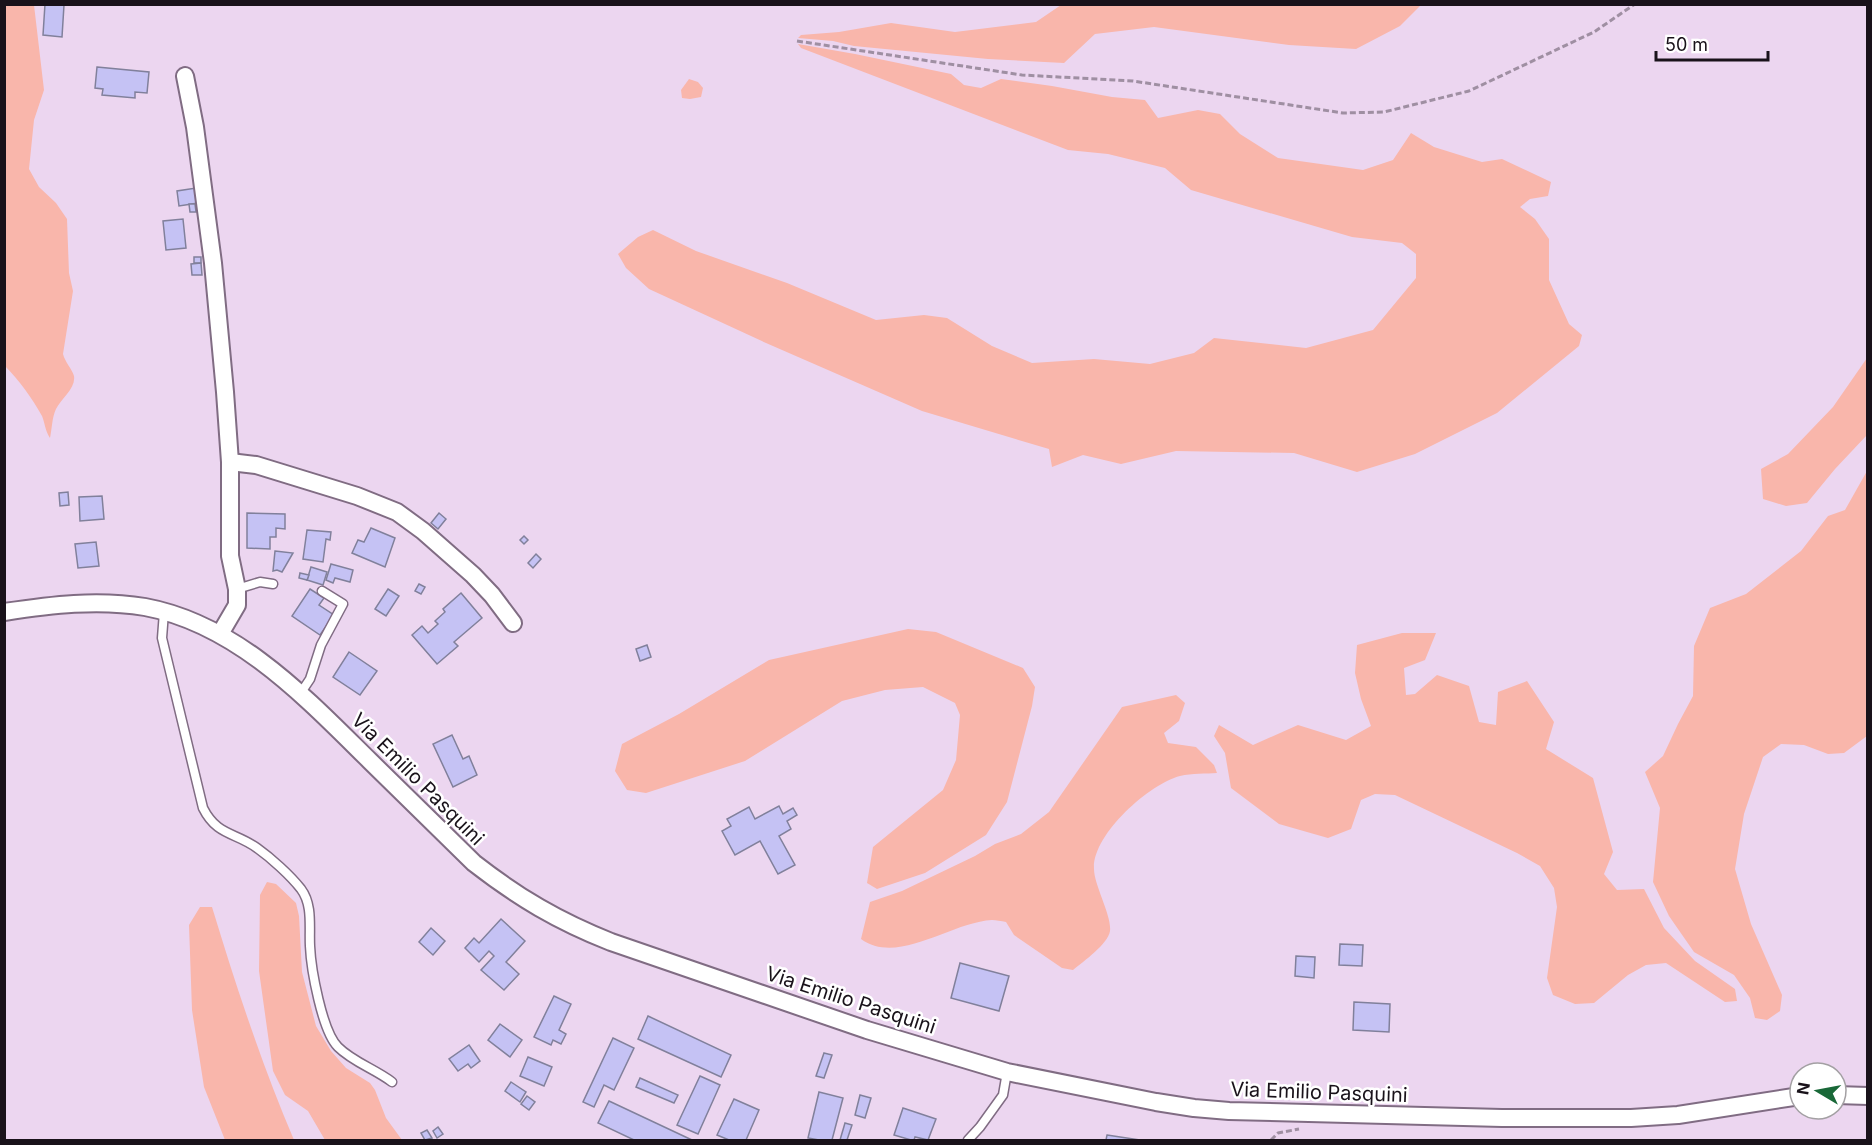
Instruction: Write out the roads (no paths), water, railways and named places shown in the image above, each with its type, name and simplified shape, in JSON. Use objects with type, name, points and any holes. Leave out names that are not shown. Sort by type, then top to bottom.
[{"type":"street","points":[[185,75],[195,127],[213,263],[230,462],[230,556],[237,589],[237,605],[220,634]]},
{"type":"street","points":[[230,462],[256,465],[357,496],[396,512],[423,531],[473,575],[513,623]]},
{"type":"street","name":"Via Emilio Pasquini","points":[[4,612],[75,603],[122,604],[164,612],[208,627],[279,675],[340,731],[474,863],[547,914],[611,942],[867,1030],[1007,1072],[1156,1102],[1228,1111],[1502,1118],[1631,1118],[1678,1115],[1788,1098]]},
{"type":"street","points":[[1848,1095],[1868,1095]]},
{"type":"lane","points":[[237,589],[260,582],[273,584]]},
{"type":"lane","points":[[300,694],[310,679],[321,645],[343,604],[322,591]]},
{"type":"lane","points":[[164,612],[162,638],[203,808],[213,824],[256,847],[299,887],[309,905],[310,950],[321,1009],[332,1039],[349,1055],[392,1082]]},
{"type":"lane","points":[[968,1140],[1003,1095],[1007,1072]]}]
